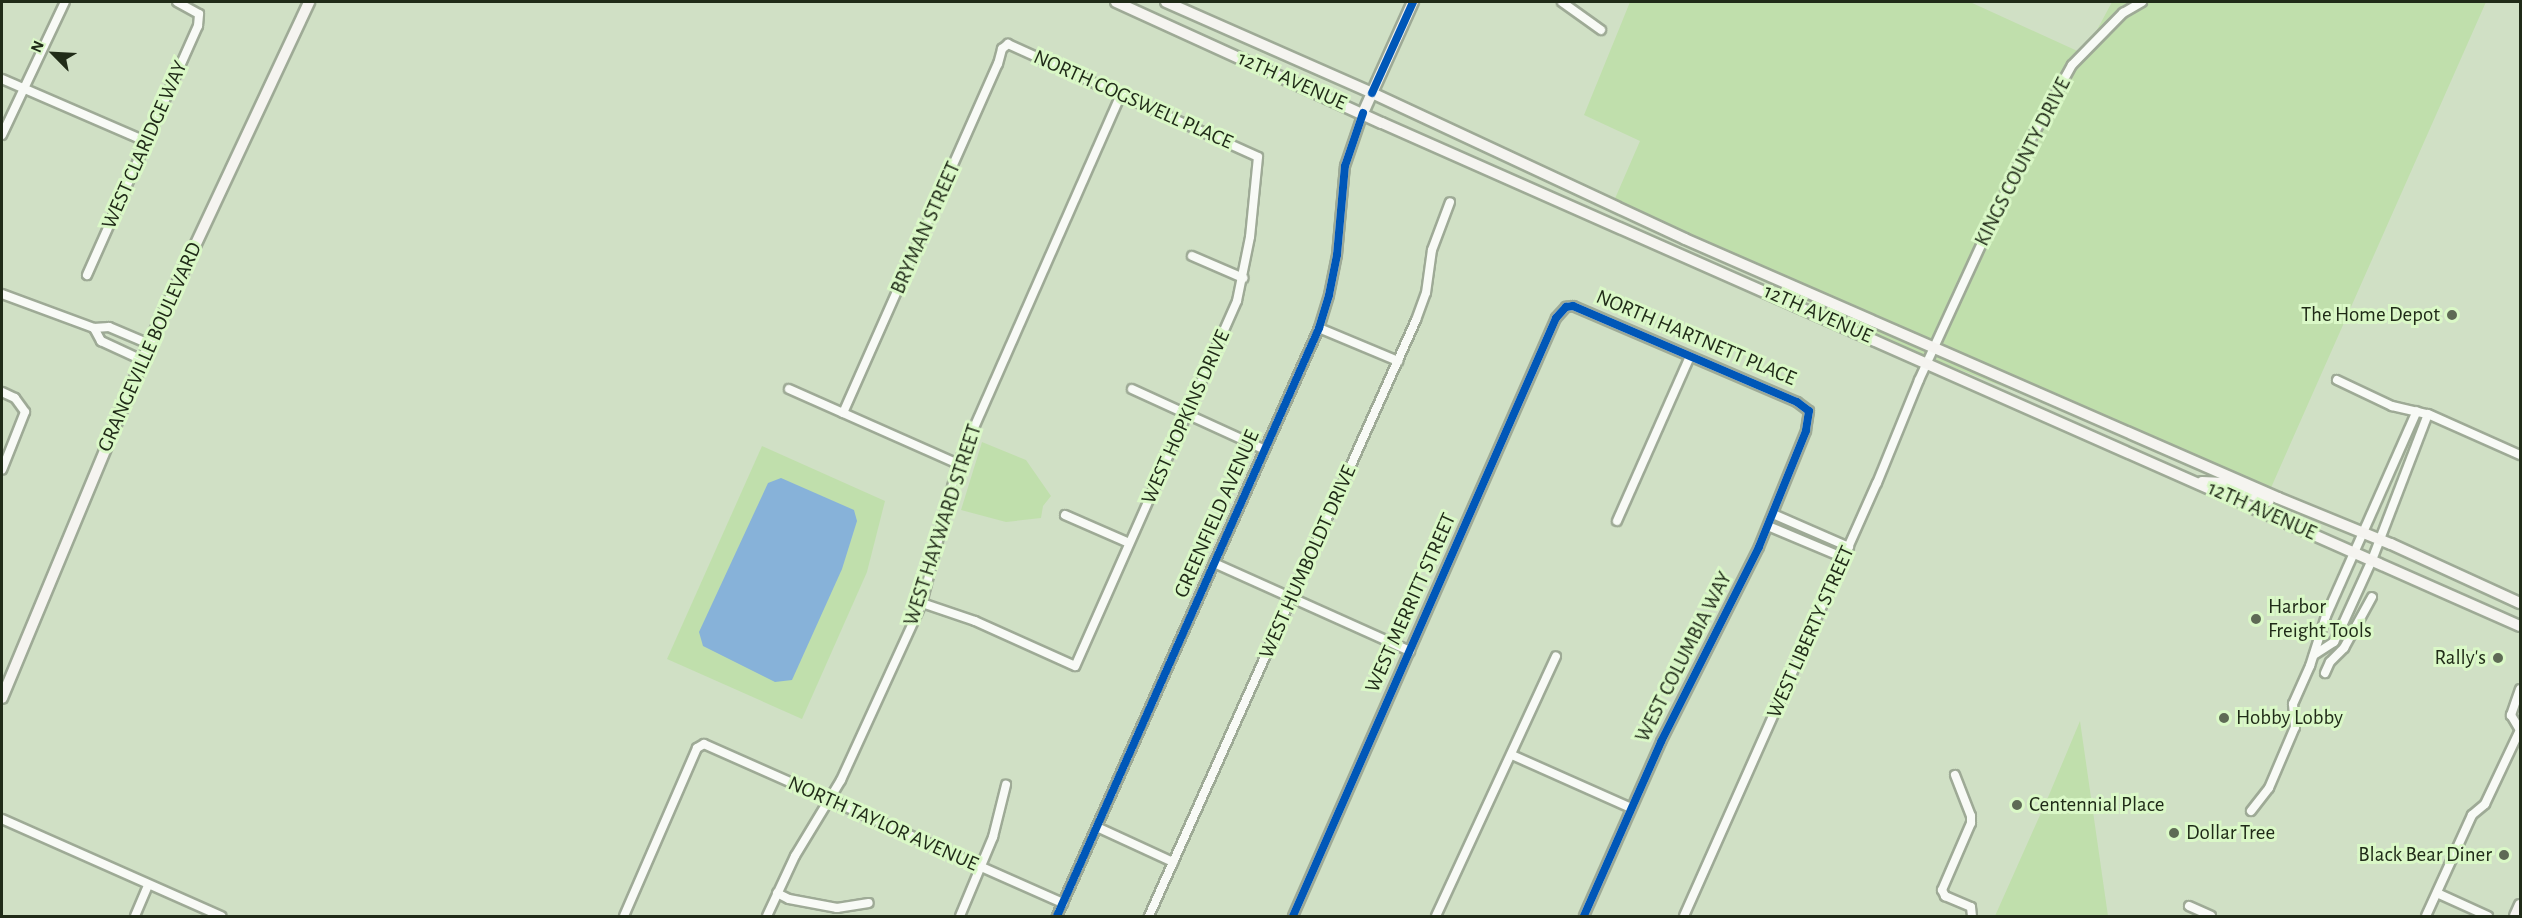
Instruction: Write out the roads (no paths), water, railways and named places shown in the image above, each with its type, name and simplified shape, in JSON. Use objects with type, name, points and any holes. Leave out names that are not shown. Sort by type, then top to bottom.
[{"type":"main road","name":"GRANGEVILLE BOULEVARD","points":[[2,698],[149,344],[309,2]]},
{"type":"main road","name":"12TH AVENUE","points":[[1116,2],[2520,626]]},
{"type":"main road","name":"12TH AVENUE","points":[[1166,2],[1372,93],[1685,239],[2278,498],[2379,539],[2520,603]]},
{"type":"main road","name":"GREENFIELD AVENUE","points":[[1363,113],[1413,2]]},
{"type":"main road","points":[[2200,483],[2223,483],[2268,501],[2278,498]]},
{"type":"main road","points":[[2515,916],[2520,905]]},
{"type":"street","points":[[2,135],[65,2]]},
{"type":"street","name":"WEST CLARIDGE WAY","points":[[87,275],[198,26],[199,14],[177,2]]},
{"type":"street","points":[[1562,2],[1601,30]]},
{"type":"street","name":"KINGS COUNTY DRIVE","points":[[1934,346],[2025,150],[2070,68],[2123,13],[2142,2]]},
{"type":"street","name":"NORTH COGSWELL PLACE","points":[[1008,44],[1258,157]]},
{"type":"street","name":"BRYMAN STREET","points":[[843,413],[999,64],[1002,49],[1008,44]]},
{"type":"street","points":[[2,79],[145,141]]},
{"type":"street","name":"WEST HAYWARD STREET","points":[[767,916],[795,856],[831,801],[922,603],[958,464],[1121,94]]},
{"type":"street","name":"GREENFIELD AVENUE","points":[[1057,916],[1320,328],[1337,255],[1345,166],[1363,113]]},
{"type":"street","name":"WEST HOPKINS DRIVE","points":[[922,603],[975,621],[1075,666],[1237,301],[1243,278],[1258,157]]},
{"type":"street","name":"WEST HUMBOLDT DRIVE","points":[[1149,916],[1398,361],[1426,293],[1432,250],[1450,202]]},
{"type":"street","points":[[1191,256],[1243,278]]},
{"type":"street","points":[[2,294],[94,328],[110,327],[149,344]]},
{"type":"street","name":"NORTH HARTNETT PLACE","points":[[1566,307],[1580,308],[1797,402],[1809,411]]},
{"type":"street","name":"WEST MERRITT STREET","points":[[1293,916],[1556,318],[1566,307]]},
{"type":"street","points":[[94,328],[102,341],[142,360]]},
{"type":"street","points":[[1320,328],[1398,361]]},
{"type":"street","name":"WEST LIBERTY STREET","points":[[1684,916],[1849,547],[1934,346]]},
{"type":"street","points":[[1617,521],[1690,356]]},
{"type":"street","points":[[2337,380],[2392,406],[2428,414],[2520,455]]},
{"type":"street","points":[[789,389],[958,464]]},
{"type":"street","points":[[1132,389],[1265,450]]},
{"type":"street","points":[[2,392],[15,398],[26,412],[2,470]]},
{"type":"street","name":"WEST COLUMBIA WAY","points":[[1584,916],[1661,741],[1735,597],[1768,526],[1806,430],[1809,411]]},
{"type":"street","points":[[2251,811],[2269,788],[2295,727],[2293,704],[2314,655],[2326,616],[2356,553],[2417,411]]},
{"type":"street","points":[[2314,655],[2334,642],[2372,560],[2428,414]]},
{"type":"street","points":[[1773,514],[1849,547]]},
{"type":"street","points":[[1065,515],[1129,543]]},
{"type":"street","points":[[1768,526],[1844,558]]},
{"type":"street","points":[[1214,563],[1410,651]]},
{"type":"street","points":[[2325,673],[2330,662],[2344,648],[2372,597]]},
{"type":"street","points":[[1436,916],[1556,656]]},
{"type":"street","points":[[2426,916],[2472,815],[2485,804],[2520,730],[2511,715],[2520,689]]},
{"type":"street","name":"NORTH TAYLOR AVENUE","points":[[624,916],[697,748],[704,744],[1063,903]]},
{"type":"street","points":[[1512,755],[1631,808]]},
{"type":"street","points":[[1955,775],[1971,816],[1971,823],[1942,890],[1945,896],[1971,907],[1972,916]]},
{"type":"street","points":[[960,916],[999,819],[1006,785]]},
{"type":"street","points":[[2,819],[221,916]]},
{"type":"street","points":[[1097,827],[1173,862]]},
{"type":"street","points":[[135,916],[148,885]]},
{"type":"street","points":[[777,893],[789,899],[837,908],[870,903]]},
{"type":"street","points":[[2437,893],[2488,916]]},
{"type":"street","points":[[2189,906],[2211,916]]},
{"type":"water","points":[[781,478],[854,510],[857,521],[842,569],[792,680],[775,682],[703,646],[699,632],[768,483]]},
{"type":"place","name":"The Home Depot","points":[[2452,315]]},
{"type":"place","name":"Harbor Freight Tools","points":[[2256,619]]},
{"type":"place","name":"Rally's","points":[[2498,658]]},
{"type":"place","name":"Hobby Lobby","points":[[2224,718]]},
{"type":"place","name":"Centennial Place","points":[[2017,805]]},
{"type":"place","name":"Dollar Tree","points":[[2174,833]]},
{"type":"place","name":"Black Bear Diner","points":[[2504,855]]}]
